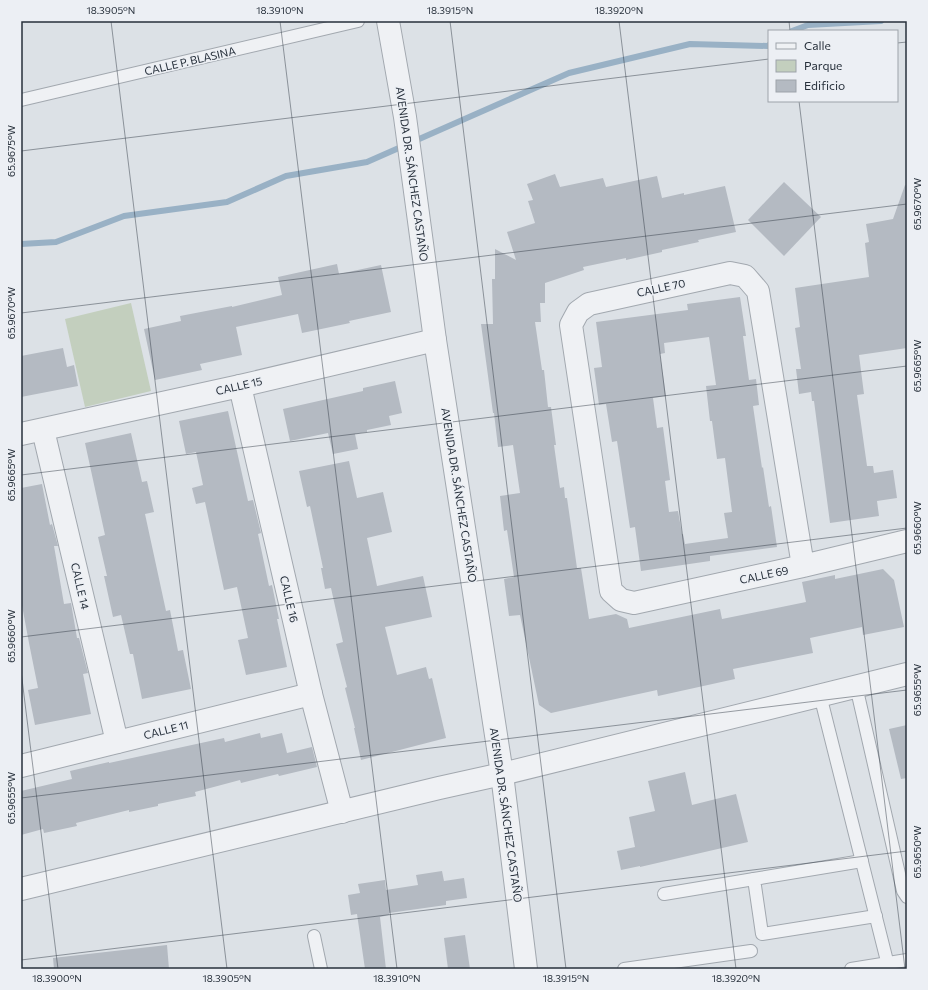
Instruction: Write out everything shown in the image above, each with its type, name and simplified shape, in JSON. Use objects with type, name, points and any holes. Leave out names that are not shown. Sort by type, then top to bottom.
[{"type":"street","name":"AVENIDA DR. SÁNCHEZ CASTAÑO","points":[[388,21],[405,117],[435,340],[502,774],[526,969]]},
{"type":"street","name":"CALLE 70","points":[[621,600],[611,591],[571,325],[578,312],[589,304],[730,273],[745,276],[758,291],[803,566]]},
{"type":"street","name":"CALLE 15","points":[[21,434],[240,386],[435,340]]},
{"type":"street","name":"CALLE 16","points":[[240,386],[311,694],[342,812]]},
{"type":"street","name":"CALLE 14","points":[[43,430],[117,742]]},
{"type":"street","name":"CALLE 69","points":[[621,600],[634,603],[803,566],[907,541]]},
{"type":"street","points":[[21,889],[502,774],[907,674]]},
{"type":"street","name":"CALLE 11","points":[[21,766],[311,694]]},
{"type":"lane","name":"CALLE P. BLASINA","points":[[21,100],[358,21]]},
{"type":"lane","points":[[856,686],[904,891],[907,897]]},
{"type":"lane","points":[[820,695],[888,966]]},
{"type":"lane","points":[[664,894],[862,861]]},
{"type":"lane","points":[[754,879],[762,934],[876,916]]},
{"type":"lane","points":[[314,936],[321,969]]},
{"type":"lane","points":[[624,969],[751,951]]},
{"type":"lane","points":[[851,969],[888,966],[907,960]]},
{"type":"green space","points":[[131,303],[151,391],[85,407],[65,319]]},
{"type":"building","points":[[555,174],[560,187],[603,178],[606,187],[657,176],[662,198],[725,186],[736,232],[698,240],[699,242],[662,250],[662,252],[583,267],[584,270],[545,283],[545,303],[540,303],[541,322],[535,322],[542,370],[544,370],[548,407],[551,407],[556,445],[554,445],[560,488],[564,487],[565,498],[567,498],[577,568],[581,568],[589,619],[616,614],[627,619],[629,628],[720,609],[722,619],[806,602],[802,582],[835,575],[835,579],[883,569],[894,580],[904,627],[863,635],[862,627],[810,638],[813,653],[733,669],[735,679],[658,696],[657,690],[551,713],[539,705],[520,615],[509,616],[504,579],[514,577],[507,530],[504,531],[500,496],[520,493],[513,445],[498,447],[481,324],[493,324],[492,279],[495,279],[495,249],[516,260],[507,232],[535,223],[528,201],[533,200],[527,184]]},
{"type":"building","points":[[784,182],[821,217],[784,256],[748,220]]},
{"type":"building","points":[[905,185],[907,186],[907,348],[859,355],[864,394],[857,395],[867,466],[873,466],[874,473],[893,470],[897,498],[877,501],[879,516],[830,523],[814,401],[812,401],[811,392],[799,394],[796,369],[801,369],[795,328],[800,327],[795,288],[869,277],[865,243],[869,242],[866,224],[893,219]]},
{"type":"building","points":[[337,264],[339,274],[381,265],[391,312],[349,321],[350,323],[302,333],[298,314],[236,327],[242,355],[200,364],[202,370],[155,380],[144,329],[181,321],[180,316],[232,307],[282,295],[278,277]]},
{"type":"building","points":[[740,297],[746,336],[743,336],[749,380],[756,379],[759,405],[753,406],[762,468],[763,467],[769,507],[771,506],[777,547],[710,556],[710,561],[641,571],[635,527],[630,528],[617,441],[612,442],[606,404],[599,405],[594,368],[602,367],[596,322],[688,310],[687,304]],"holes":[[[709,337],[716,385],[706,386],[710,421],[712,421],[717,459],[725,458],[732,512],[724,513],[728,538],[685,544],[678,511],[669,512],[665,481],[670,480],[663,427],[657,428],[653,398],[666,396],[660,354],[665,353],[664,343]]]},
{"type":"building","points":[[63,348],[67,367],[74,365],[78,386],[21,397],[21,356]]},
{"type":"building","points":[[395,381],[402,413],[389,416],[391,425],[355,434],[358,449],[333,454],[328,433],[290,441],[283,409],[363,391],[363,388]]},
{"type":"building","points":[[228,411],[248,501],[253,500],[261,533],[258,534],[269,586],[272,585],[287,667],[246,675],[238,640],[248,638],[237,587],[224,590],[205,502],[196,504],[192,488],[203,485],[196,452],[186,454],[179,421]]},
{"type":"building","points":[[131,433],[142,482],[147,481],[154,512],[145,514],[166,611],[170,610],[178,651],[183,650],[191,689],[142,699],[133,654],[130,654],[121,615],[113,617],[104,576],[107,576],[98,537],[105,535],[85,443]]},
{"type":"building","points":[[349,461],[357,498],[383,492],[392,532],[367,538],[377,586],[423,576],[432,617],[385,627],[397,675],[426,667],[429,679],[432,678],[446,738],[361,760],[345,688],[347,687],[336,644],[343,642],[331,588],[325,589],[321,568],[323,568],[310,506],[307,507],[299,471]]},
{"type":"building","points":[[42,484],[50,525],[52,524],[58,546],[54,546],[64,604],[71,603],[77,638],[79,638],[88,673],[83,674],[91,714],[35,725],[28,690],[38,688],[21,600],[21,488]]},
{"type":"building","points":[[907,725],[907,778],[901,779],[889,729]]},
{"type":"building","points":[[260,733],[261,738],[282,733],[287,753],[312,747],[317,767],[241,783],[240,780],[195,792],[196,796],[158,804],[158,806],[129,812],[129,810],[76,823],[77,826],[44,833],[43,829],[21,835],[21,791],[72,779],[70,771],[224,738],[225,742]]},
{"type":"building","points":[[685,772],[692,805],[736,794],[748,842],[621,870],[617,851],[635,847],[629,817],[655,811],[648,781]]},
{"type":"building","points":[[442,871],[444,881],[464,878],[467,898],[446,901],[446,905],[389,913],[389,915],[380,917],[386,969],[365,969],[357,914],[351,915],[348,895],[360,893],[358,884],[385,880],[386,890],[418,885],[416,875]]},
{"type":"building","points":[[465,935],[470,969],[448,969],[444,938]]},
{"type":"building","points":[[167,945],[169,969],[54,969],[53,958]]},
{"type":"waterway","points":[[795,30],[808,25],[881,21]]},
{"type":"waterway","points":[[21,244],[56,242],[124,216],[227,202],[286,176],[367,162],[569,73],[690,44],[768,46]]}]
